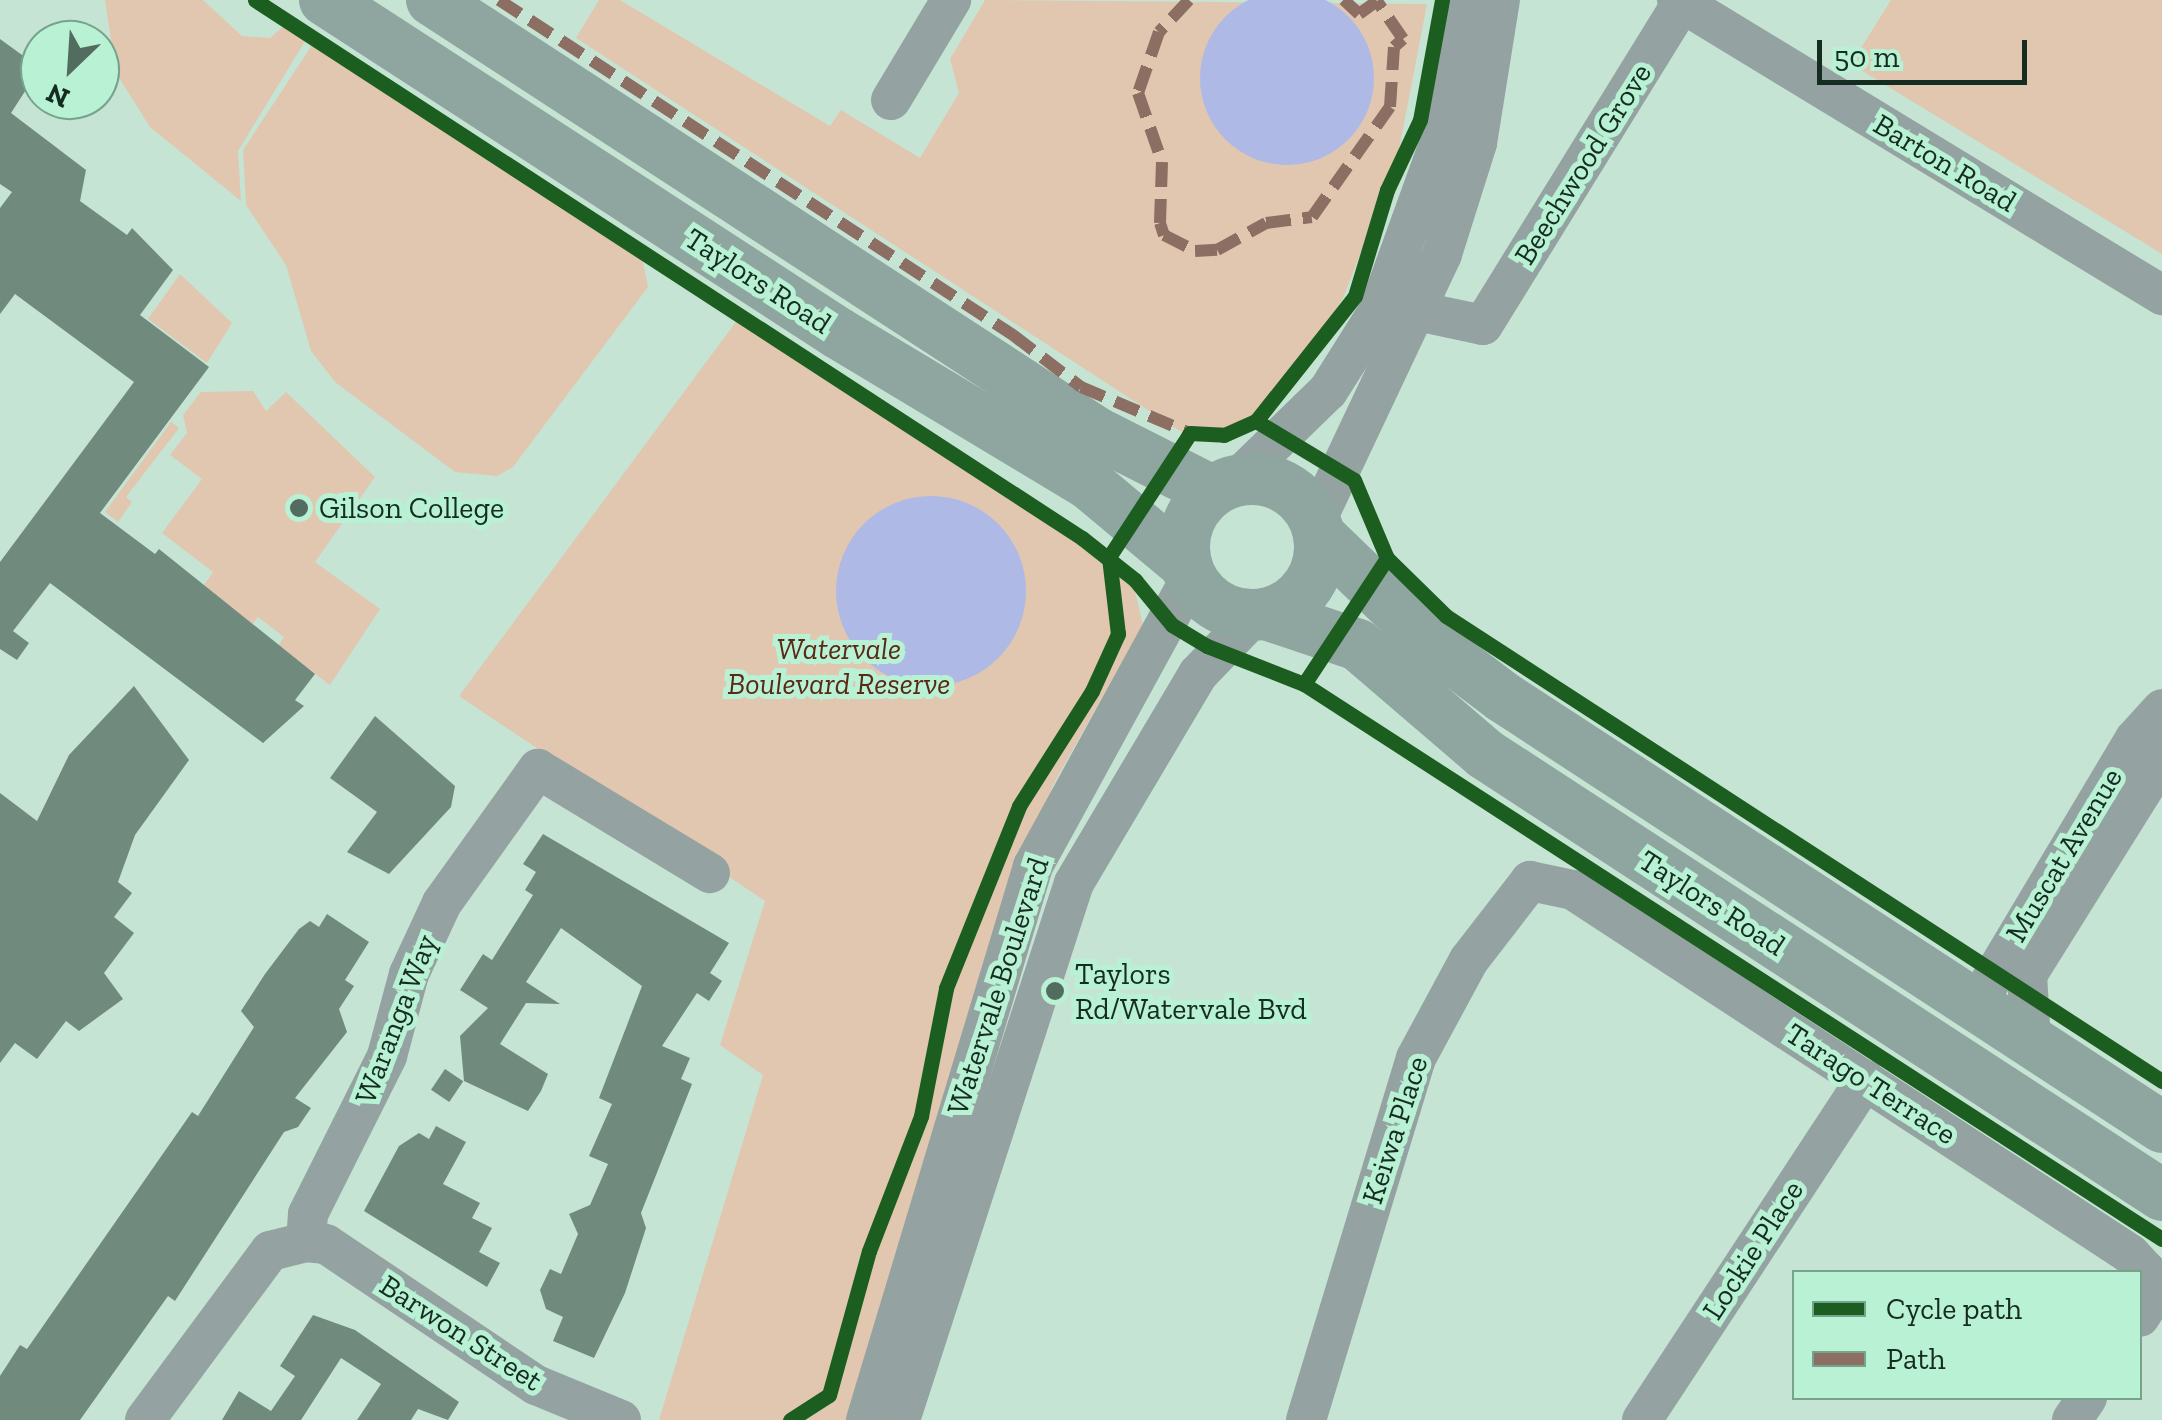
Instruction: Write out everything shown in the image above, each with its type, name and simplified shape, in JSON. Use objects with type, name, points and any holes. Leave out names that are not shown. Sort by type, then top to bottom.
[{"type":"main road","name":"Taylors Road","points":[[325,0],[700,243],[1088,482],[1188,571]]},
{"type":"main road","name":"Taylors Road","points":[[432,0],[1096,433],[1224,486]]},
{"type":"main road","points":[[648,141],[703,199],[708,230],[700,243]]},
{"type":"main road","points":[[1274,482],[1318,528],[1314,576],[1294,600],[1260,615],[1210,601],[1188,571],[1188,524],[1224,486],[1274,482]]},
{"type":"main road","name":"Taylors Road","points":[[1318,528],[1460,666],[2162,1127]]},
{"type":"main road","name":"Taylors Road","points":[[1260,615],[1358,645],[1485,754],[2162,1195]]},
{"type":"main road","points":[[1975,1006],[1984,1053],[2039,1116]]},
{"type":"street","points":[[891,100],[951,0]]},
{"type":"street","points":[[1224,486],[1328,391],[1378,310],[1438,146],[1468,0]]},
{"type":"street","points":[[1318,528],[1417,311],[1477,142],[1500,0]]},
{"type":"street","name":"Beechwood Grove","points":[[1417,311],[1483,325],[1679,2]]},
{"type":"street","name":"Barton Road","points":[[1679,2],[2162,295]]},
{"type":"street","name":"Watervale Boulevard","points":[[866,1420],[1027,882],[1188,571]]},
{"type":"street","name":"Watervale Boulevard","points":[[900,1420],[1074,883],[1198,674],[1260,615]]},
{"type":"street","name":"Muscat Avenue","points":[[1975,1006],[2135,739],[2162,710]]},
{"type":"street","name":"Muscat Avenue","points":[[2032,1042],[2027,975],[2162,759]]},
{"type":"street","name":"Waranga Way","points":[[306,1242],[308,1214],[387,1056],[409,974],[442,902],[538,769],[710,873]]},
{"type":"street","name":"Keiwa Place","points":[[1306,1420],[1416,1058],[1509,901],[1530,881],[1546,882]]},
{"type":"street","name":"Tarago Terrace","points":[[1546,882],[1573,890],[2130,1254],[2148,1273],[2149,1302],[2142,1314]]},
{"type":"street","name":"Lockie Place","points":[[1642,1420],[1865,1080]]},
{"type":"street","points":[[145,1420],[270,1251],[306,1242]]},
{"type":"street","name":"Barwon Street","points":[[306,1242],[326,1244],[536,1386],[621,1420]]},
{"type":"green space","points":[[105,0],[203,0],[242,36],[270,38],[285,25],[307,38],[238,151],[241,201],[150,127],[120,79],[120,20],[108,20]]},
{"type":"green space","points":[[599,0],[620,0],[830,126],[841,110],[920,158],[959,93],[950,59],[985,0],[1427,4],[1398,155],[1344,296],[1293,386],[1239,433],[1197,442],[576,38]]},
{"type":"green space","points":[[1891,0],[2162,0],[2162,254],[1851,64]]},
{"type":"green space","points":[[314,42],[642,258],[648,287],[513,467],[497,476],[455,472],[335,382],[311,351],[286,265],[246,205],[243,150]]},
{"type":"green space","points":[[180,274],[232,323],[207,363],[148,319]]},
{"type":"green space","name":"Watervale Boulevard Reserve","points":[[738,319],[1112,562],[1132,578],[1143,625],[1053,785],[851,1420],[659,1420],[763,1075],[720,1045],[765,901],[459,696]]},
{"type":"green space","points":[[253,391],[266,411],[286,392],[375,477],[315,562],[380,609],[330,685],[278,646],[284,637],[258,617],[252,625],[202,588],[213,572],[162,533],[202,479],[170,455],[187,433],[183,415],[201,392]]},
{"type":"green space","points":[[171,422],[179,428],[126,497],[132,502],[118,522],[105,512]]},
{"type":"water","points":[[1252,-1],[1322,-1],[1335,6],[1359,30],[1372,61],[1372,95],[1359,126],[1335,150],[1304,163],[1270,163],[1239,150],[1215,126],[1202,95],[1200,78],[1207,45],[1226,17]]},
{"type":"water","points":[[931,496],[967,503],[998,524],[1019,555],[1026,591],[1019,627],[998,658],[967,679],[931,686],[895,679],[864,658],[843,627],[836,591],[843,555],[864,524],[895,503]]},
{"type":"building","points":[[0,39],[20,54],[20,99],[11,113],[86,170],[80,201],[127,235],[132,228],[173,270],[140,315],[209,367],[100,513],[155,554],[159,549],[315,674],[295,700],[304,706],[263,743],[50,583],[13,631],[29,643],[17,660],[0,649],[0,562],[134,382],[15,294],[0,314],[0,208],[12,192],[0,184]]},
{"type":"building","points":[[134,686],[189,760],[135,835],[118,882],[132,893],[114,917],[134,933],[104,973],[123,999],[79,1031],[66,1021],[37,1059],[15,1043],[0,1063],[0,793],[37,821],[69,755]]},
{"type":"building","points":[[375,716],[455,786],[451,807],[389,874],[347,852],[377,812],[330,778]]},
{"type":"building","points":[[543,834],[729,943],[710,973],[722,981],[709,1001],[697,993],[662,1046],[690,1058],[681,1079],[692,1084],[641,1213],[646,1228],[625,1293],[594,1358],[553,1341],[563,1317],[546,1309],[540,1290],[550,1269],[561,1274],[578,1234],[569,1214],[590,1205],[608,1164],[589,1156],[612,1104],[599,1098],[642,986],[561,928],[526,982],[560,1004],[526,1003],[500,1044],[548,1074],[541,1091],[528,1111],[464,1081],[460,1036],[488,1008],[460,990],[483,954],[492,960],[533,895],[525,890],[536,872],[523,864]]},
{"type":"building","points":[[327,914],[369,942],[345,980],[354,986],[339,1009],[347,1032],[295,1098],[311,1108],[298,1127],[284,1132],[175,1301],[168,1296],[80,1420],[0,1420],[0,1376],[20,1345],[27,1349],[192,1112],[198,1116],[254,1027],[241,1011],[265,974],[299,929],[310,921],[319,927]]},
{"type":"building","points":[[445,1069],[463,1081],[449,1102],[431,1090]]},
{"type":"building","points":[[436,1126],[466,1142],[443,1184],[480,1203],[472,1218],[492,1228],[479,1252],[500,1263],[487,1287],[364,1211],[399,1146],[419,1133],[429,1139]]},
{"type":"building","points":[[313,1315],[355,1330],[459,1402],[448,1420],[418,1409],[411,1420],[357,1420],[381,1384],[341,1358],[301,1420],[222,1420],[239,1391],[271,1411],[295,1376],[280,1366]]},
{"type":"marked path","points":[[499,0],[1013,335],[1081,387],[1190,433]]},
{"type":"marked path","points":[[1189,0],[1159,32],[1138,93],[1162,162],[1160,223],[1164,235],[1195,251],[1217,250],[1266,223],[1312,217],[1390,107],[1394,47],[1403,39],[1377,1],[1359,14],[1344,0]]},
{"type":"cycle path","points":[[255,0],[1082,538],[1135,580],[1172,625],[1207,646],[1304,684],[1387,558]]},
{"type":"cycle path","points":[[790,1420],[829,1395],[869,1251],[921,1116],[946,988],[1019,806],[1092,691],[1118,634],[1109,557],[1190,433],[1224,435],[1256,421],[1355,296],[1387,190],[1420,120],[1442,0]]},
{"type":"cycle path","points":[[1256,421],[1354,480],[1387,558],[1446,616],[2162,1081]]},
{"type":"cycle path","points":[[1304,684],[2162,1239]]},
{"type":"place","name":"Gilson College","points":[[299,508]]},
{"type":"place","name":"Taylors Rd/Watervale Bvd","points":[[1055,991]]}]
